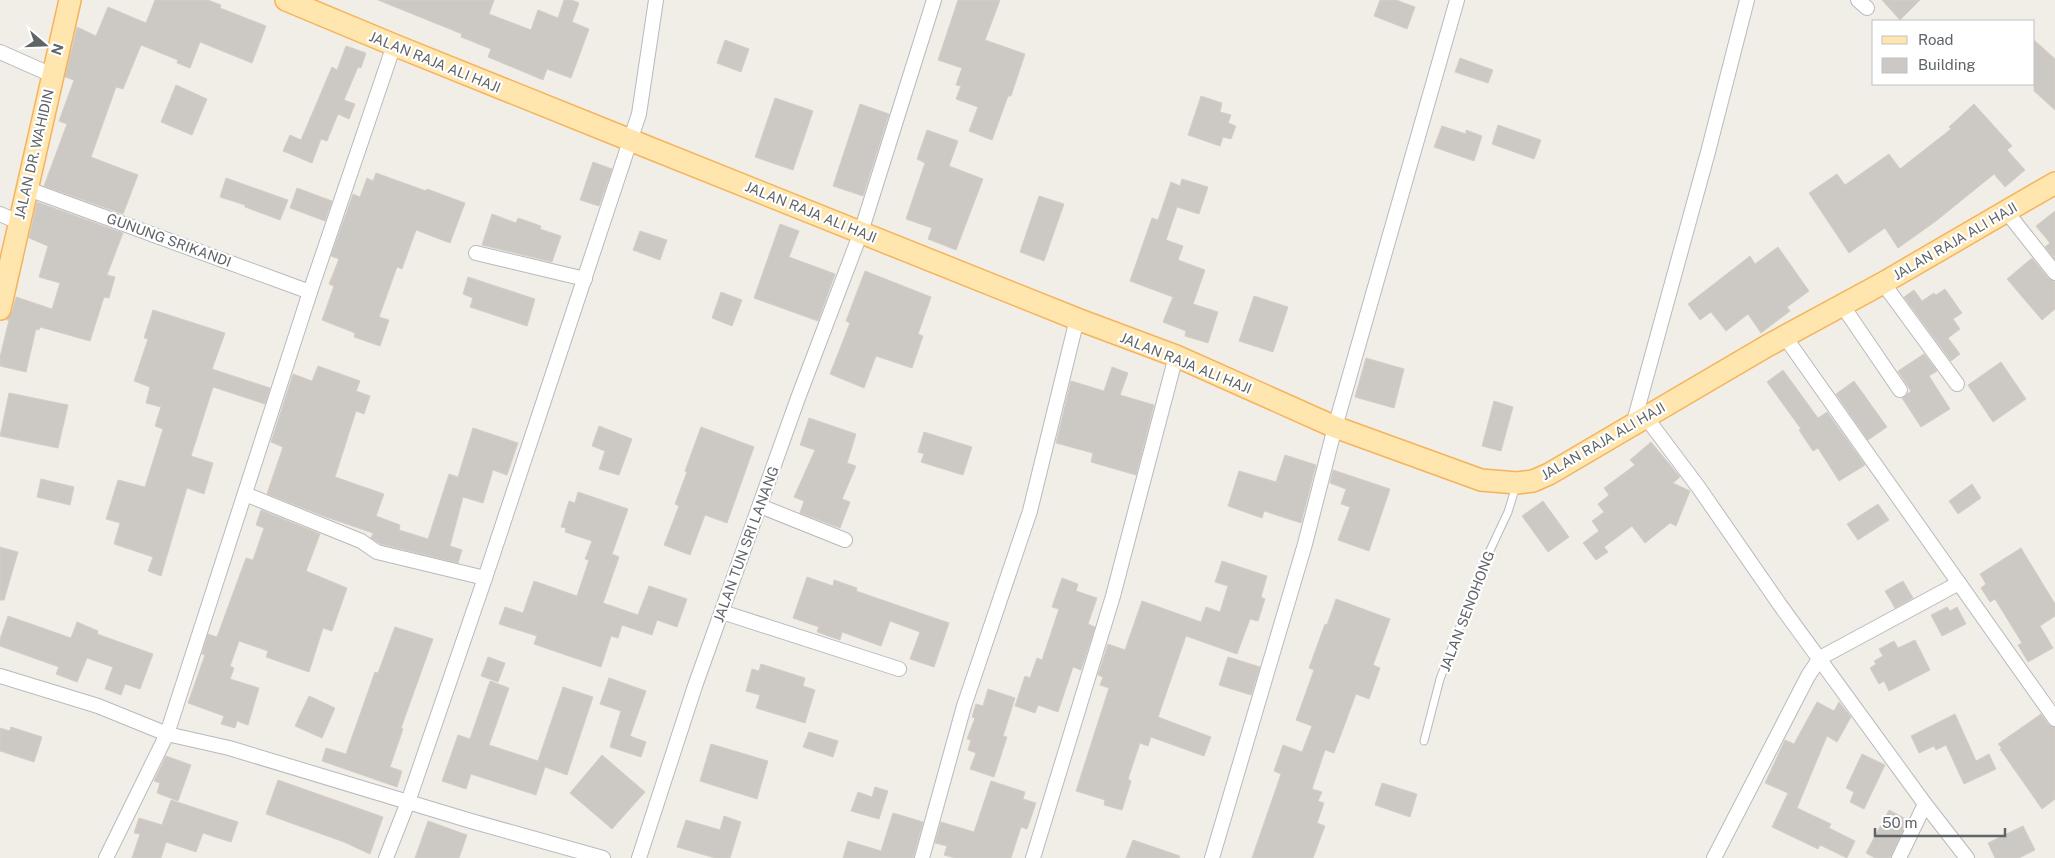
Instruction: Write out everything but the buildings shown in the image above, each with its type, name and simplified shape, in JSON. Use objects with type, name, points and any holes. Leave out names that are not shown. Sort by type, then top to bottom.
[{"type":"main road","name":"JALAN DR. WAHIDIN","points":[[0,309],[9,218],[28,189],[70,0]]},
{"type":"main road","name":"JALAN RAJA ALI HAJI","points":[[286,0],[1077,320],[1176,356],[1335,427],[1481,480],[1517,484],[1533,481],[1549,474],[1639,420],[1883,283],[2055,183]]},
{"type":"street","points":[[386,858],[408,802],[485,578],[585,279],[643,145],[639,114],[656,0]]},
{"type":"street","name":"JALAN TUN SRI LANANG","points":[[638,858],[722,612],[861,232],[934,0]]},
{"type":"street","points":[[1212,858],[1305,544],[1335,427],[1457,0]]},
{"type":"street","points":[[1747,0],[1639,420],[1699,488],[1925,804],[1966,858]]},
{"type":"street","points":[[106,858],[167,734],[310,292],[394,45]]},
{"type":"street","points":[[0,52],[52,75]]},
{"type":"street","name":"GUNUNG SRIKANDI","points":[[28,189],[310,292]]},
{"type":"street","points":[[2006,211],[2055,273]]},
{"type":"street","points":[[476,253],[585,279]]},
{"type":"street","points":[[1883,283],[1957,384]]},
{"type":"street","points":[[1842,305],[1900,390]]},
{"type":"street","points":[[922,858],[964,706],[1030,511],[1077,320]]},
{"type":"street","points":[[1785,337],[2055,719]]},
{"type":"street","points":[[1033,858],[1114,596],[1176,356]]},
{"type":"street","points":[[245,494],[361,541],[377,552],[485,578]]},
{"type":"street","points":[[760,506],[845,540]]},
{"type":"street","points":[[1714,858],[1808,676],[1820,658],[1959,583]]},
{"type":"street","points":[[722,612],[899,669]]},
{"type":"street","points":[[0,676],[98,706],[167,734],[229,748],[603,858]]},
{"type":"street","points":[[1899,858],[1925,804]]},
{"type":"lane","name":"JALAN SENOHONG","points":[[1424,741],[1445,666],[1485,561],[1508,512],[1517,484]]}]
